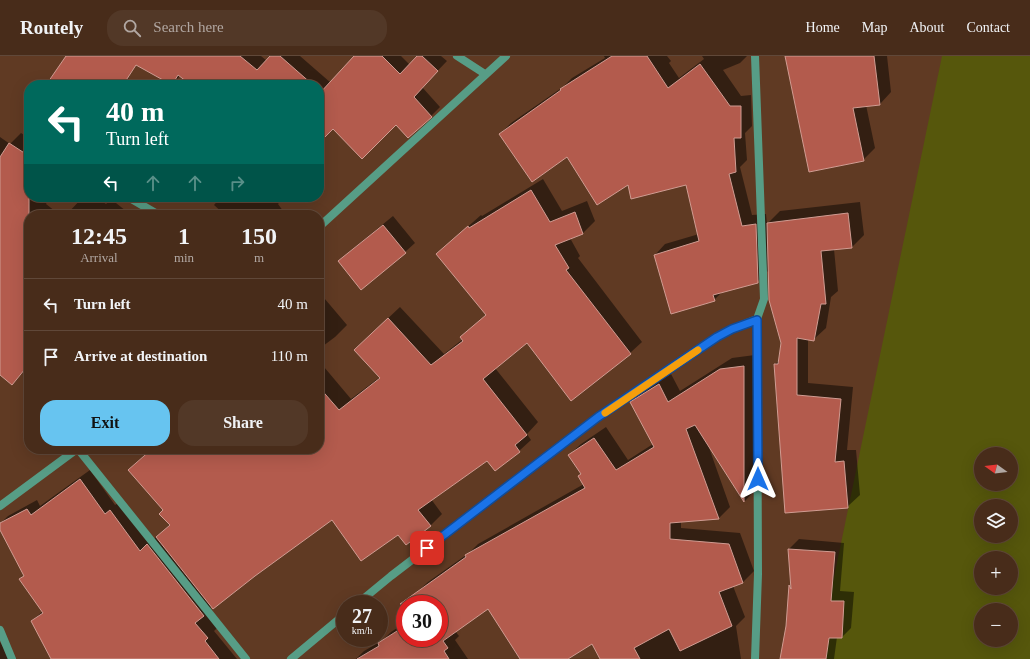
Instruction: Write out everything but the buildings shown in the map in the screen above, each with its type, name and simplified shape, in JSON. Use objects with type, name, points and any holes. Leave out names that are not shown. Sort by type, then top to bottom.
[{"type":"street","points":[[457,56],[485,74]]},
{"type":"street","points":[[324,223],[506,56]]},
{"type":"street","points":[[755,56],[764,299],[757,320],[758,574],[755,659]]},
{"type":"street","points":[[137,202],[150,210]]},
{"type":"street","points":[[368,595],[598,417],[717,337],[732,329],[757,320]]},
{"type":"street","points":[[0,506],[71,454]]},
{"type":"street","points":[[82,454],[246,659]]},
{"type":"street","points":[[291,659],[336,622]]},
{"type":"street","points":[[0,630],[12,659]]},
{"type":"shaded area","points":[[942,56],[1030,56],[1030,659],[817,659]]},
{"type":"slow traffic","points":[[605,413],[698,350]]},
{"type":"route","points":[[427,548],[598,417],[717,337],[732,329],[757,320],[758,479]]}]
